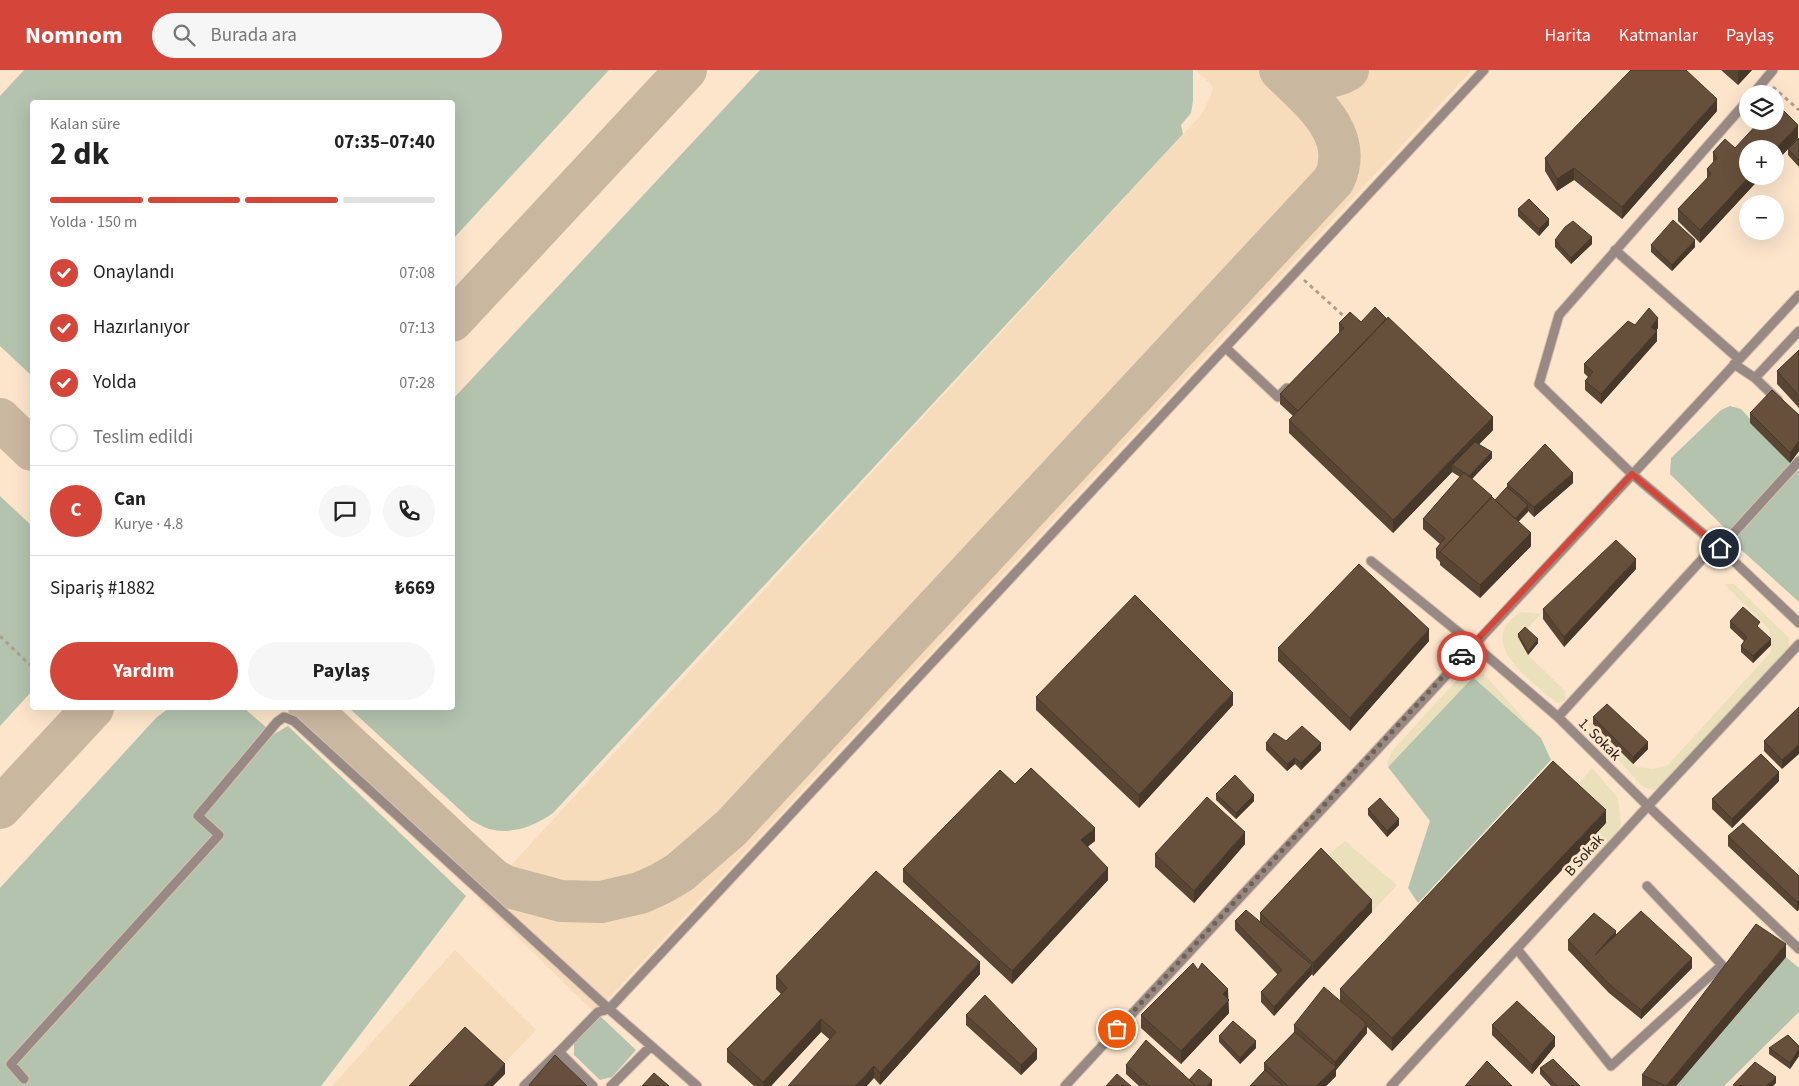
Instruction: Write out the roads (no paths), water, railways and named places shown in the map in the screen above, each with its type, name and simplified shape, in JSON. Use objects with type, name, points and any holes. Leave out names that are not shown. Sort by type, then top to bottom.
[{"type":"lane","points":[[524,1086],[598,1012],[609,1009],[1484,70]]},
{"type":"lane","points":[[1761,85],[1774,70]]},
{"type":"lane","points":[[1739,110],[1559,314],[1540,384],[1632,474],[1718,546],[1799,623]]},
{"type":"lane","points":[[1616,250],[1784,406]]},
{"type":"lane","points":[[1065,1086],[1473,644],[1799,295]]},
{"type":"lane","points":[[1755,378],[1799,331]]},
{"type":"lane","points":[[1226,348],[1278,397],[1292,384]]},
{"type":"lane","points":[[1558,717],[1799,461]]},
{"type":"lane","name":"1. Sokak","points":[[1371,561],[1473,644],[1558,717],[1648,806],[1799,949]]},
{"type":"lane","name":"B Sokak","points":[[1391,1086],[1799,644]]},
{"type":"lane","points":[[24,1079],[11,1064],[219,835],[198,816],[284,717],[294,721],[609,1009],[697,1086]]},
{"type":"lane","points":[[1517,949],[1611,1066],[1722,965],[1647,886]]},
{"type":"lane","points":[[611,1086],[651,1046]]},
{"type":"lane","points":[[559,1052],[593,1086]]}]
